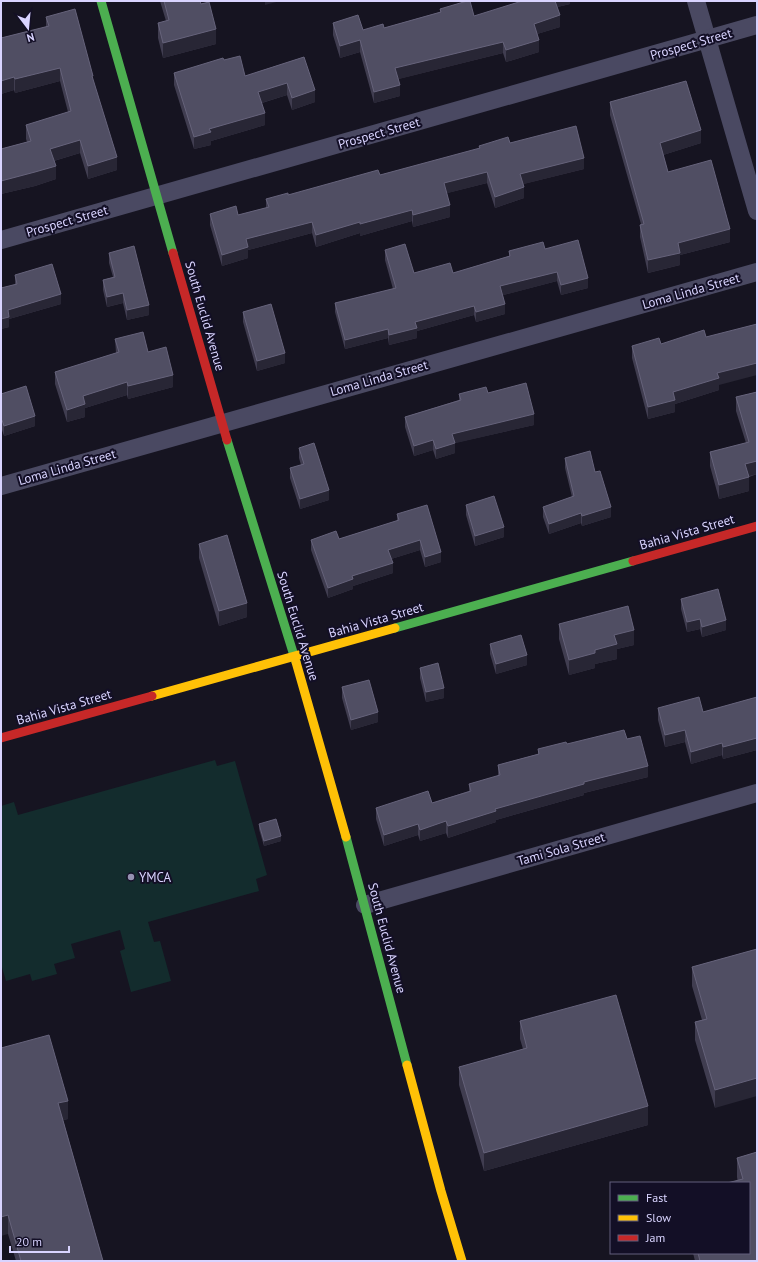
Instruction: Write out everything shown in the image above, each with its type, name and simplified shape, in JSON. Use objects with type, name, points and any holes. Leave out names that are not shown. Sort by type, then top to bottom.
[{"type":"street","name":"South Euclid Avenue","points":[[101,1],[246,505],[294,656],[365,905],[431,1152],[462,1261]]},
{"type":"street","points":[[696,1],[757,211]]},
{"type":"street","name":"Prospect Street","points":[[1,240],[157,197],[757,25]]},
{"type":"street","name":"Loma Linda Street","points":[[1,486],[222,422],[757,272]]},
{"type":"street","name":"Bahia Vista Street","points":[[1,738],[757,526]]},
{"type":"street","name":"Tami Sola Street","points":[[365,905],[757,793]]},
{"type":"green space","name":"YMCA","points":[[215,760],[217,766],[235,761],[267,875],[256,879],[259,891],[148,922],[154,942],[160,941],[171,981],[131,992],[120,951],[125,949],[120,930],[71,944],[75,958],[54,964],[57,974],[32,981],[30,974],[6,981],[1,964],[1,806],[14,802],[18,815]]},
{"type":"building","points":[[164,1],[200,1],[201,4],[209,2],[216,29],[163,43],[158,23],[169,20]]},
{"type":"building","points":[[470,1],[474,16],[522,1],[555,1],[560,15],[534,24],[539,40],[506,50],[503,42],[395,68],[400,85],[374,92],[360,40],[340,46],[333,23],[358,15],[363,30],[383,24],[384,28],[441,12],[440,9]]},
{"type":"building","points":[[75,9],[92,76],[117,157],[88,166],[80,140],[50,149],[56,166],[1,181],[1,149],[31,141],[26,125],[71,111],[60,68],[1,81],[1,38],[49,26],[46,17]]},
{"type":"building","points":[[240,56],[245,76],[304,57],[315,90],[292,98],[287,83],[258,92],[265,113],[209,129],[211,132],[194,137],[174,73],[223,58],[224,60]]},
{"type":"building","points":[[686,81],[701,130],[660,143],[668,172],[711,160],[730,229],[678,243],[680,253],[648,260],[640,225],[644,224],[610,102]]},
{"type":"building","points":[[576,126],[584,158],[520,174],[524,187],[495,197],[487,172],[444,183],[450,205],[413,215],[412,210],[360,224],[360,222],[316,235],[312,222],[246,239],[248,247],[222,255],[210,214],[236,206],[238,215],[269,207],[266,199],[288,193],[288,195],[378,170],[380,175],[480,148],[479,146],[508,137],[510,143]]},
{"type":"building","points":[[578,240],[588,278],[561,285],[557,272],[500,286],[505,304],[476,312],[474,306],[415,322],[417,328],[389,335],[388,329],[345,340],[335,303],[396,288],[385,250],[405,244],[414,273],[450,263],[453,273],[510,256],[509,251],[543,242],[545,249]]},
{"type":"building","points":[[134,246],[149,305],[127,310],[123,293],[107,297],[103,280],[115,277],[109,253]]},
{"type":"building","points":[[52,264],[61,294],[8,310],[9,317],[1,319],[1,288],[17,284],[15,275]]},
{"type":"building","points":[[271,304],[285,353],[257,361],[243,312]]},
{"type":"building","points":[[757,324],[757,363],[717,373],[719,378],[673,392],[675,400],[648,407],[632,346],[659,338],[661,344],[704,330],[706,337]]},
{"type":"building","points":[[143,332],[148,352],[166,347],[173,375],[128,386],[127,382],[83,396],[85,404],[67,410],[55,372],[119,352],[115,339]]},
{"type":"building","points":[[526,383],[534,414],[452,434],[455,443],[436,449],[433,440],[414,446],[405,417],[461,400],[459,394],[486,387],[488,393]]},
{"type":"building","points":[[26,386],[35,416],[4,426],[1,420],[1,394]]},
{"type":"building","points":[[757,392],[757,461],[745,464],[749,477],[719,485],[710,452],[749,442],[736,397]]},
{"type":"building","points":[[314,443],[329,490],[300,499],[290,468],[304,464],[299,448]]},
{"type":"building","points":[[590,451],[595,472],[600,471],[611,507],[582,516],[581,513],[549,524],[543,507],[574,496],[565,458]]},
{"type":"building","points":[[494,496],[504,527],[475,536],[466,505]]},
{"type":"building","points":[[427,505],[441,552],[425,557],[420,540],[388,550],[393,563],[352,576],[353,579],[328,588],[311,540],[336,531],[339,539],[399,520],[397,514]]},
{"type":"building","points":[[227,535],[247,603],[219,611],[199,544]]},
{"type":"building","points":[[718,589],[726,620],[702,627],[700,619],[687,622],[681,599]]},
{"type":"building","points":[[628,606],[634,630],[614,635],[617,644],[595,650],[595,653],[569,660],[559,624]]},
{"type":"building","points":[[521,635],[527,655],[496,664],[490,644]]},
{"type":"building","points":[[438,663],[444,688],[426,692],[420,668]]},
{"type":"building","points":[[369,680],[378,712],[351,720],[342,687]]},
{"type":"building","points":[[699,697],[703,712],[757,697],[757,738],[723,747],[722,743],[691,752],[685,730],[665,735],[658,708]]},
{"type":"building","points":[[624,730],[627,739],[640,736],[648,766],[584,782],[584,784],[495,809],[496,811],[448,826],[446,821],[420,830],[418,824],[384,835],[376,808],[428,791],[432,803],[471,791],[469,784],[500,775],[498,765],[539,754],[538,749],[566,742],[567,744]]},
{"type":"building","points":[[276,819],[281,836],[264,841],[259,824]]},
{"type":"building","points":[[757,949],[757,1078],[715,1090],[695,1022],[707,1019],[692,967]]},
{"type":"building","points":[[616,995],[648,1106],[484,1153],[459,1067],[527,1048],[520,1021]]},
{"type":"building","points":[[49,1035],[68,1101],[58,1103],[103,1261],[21,1261],[8,1215],[1,1217],[1,1048]]},
{"type":"building","points":[[757,1152],[757,1261],[700,1261],[698,1254],[750,1254],[750,1182],[731,1182],[743,1179],[737,1158]]},
{"type":"traffic: fast","points":[[101,1],[173,253]]},
{"type":"traffic: fast","points":[[227,440],[296,662]]},
{"type":"traffic: fast","points":[[395,628],[633,561]]},
{"type":"traffic: fast","points":[[346,837],[407,1065]]},
{"type":"traffic: slow","points":[[152,696],[395,628]]},
{"type":"traffic: slow","points":[[296,662],[346,837]]},
{"type":"traffic: slow","points":[[407,1065],[441,1191],[462,1261]]},
{"type":"traffic: jam","points":[[173,253],[227,440]]},
{"type":"traffic: jam","points":[[633,561],[757,526]]},
{"type":"traffic: jam","points":[[1,738],[152,696]]},
{"type":"place","name":"YMCA","points":[[131,877]]}]
